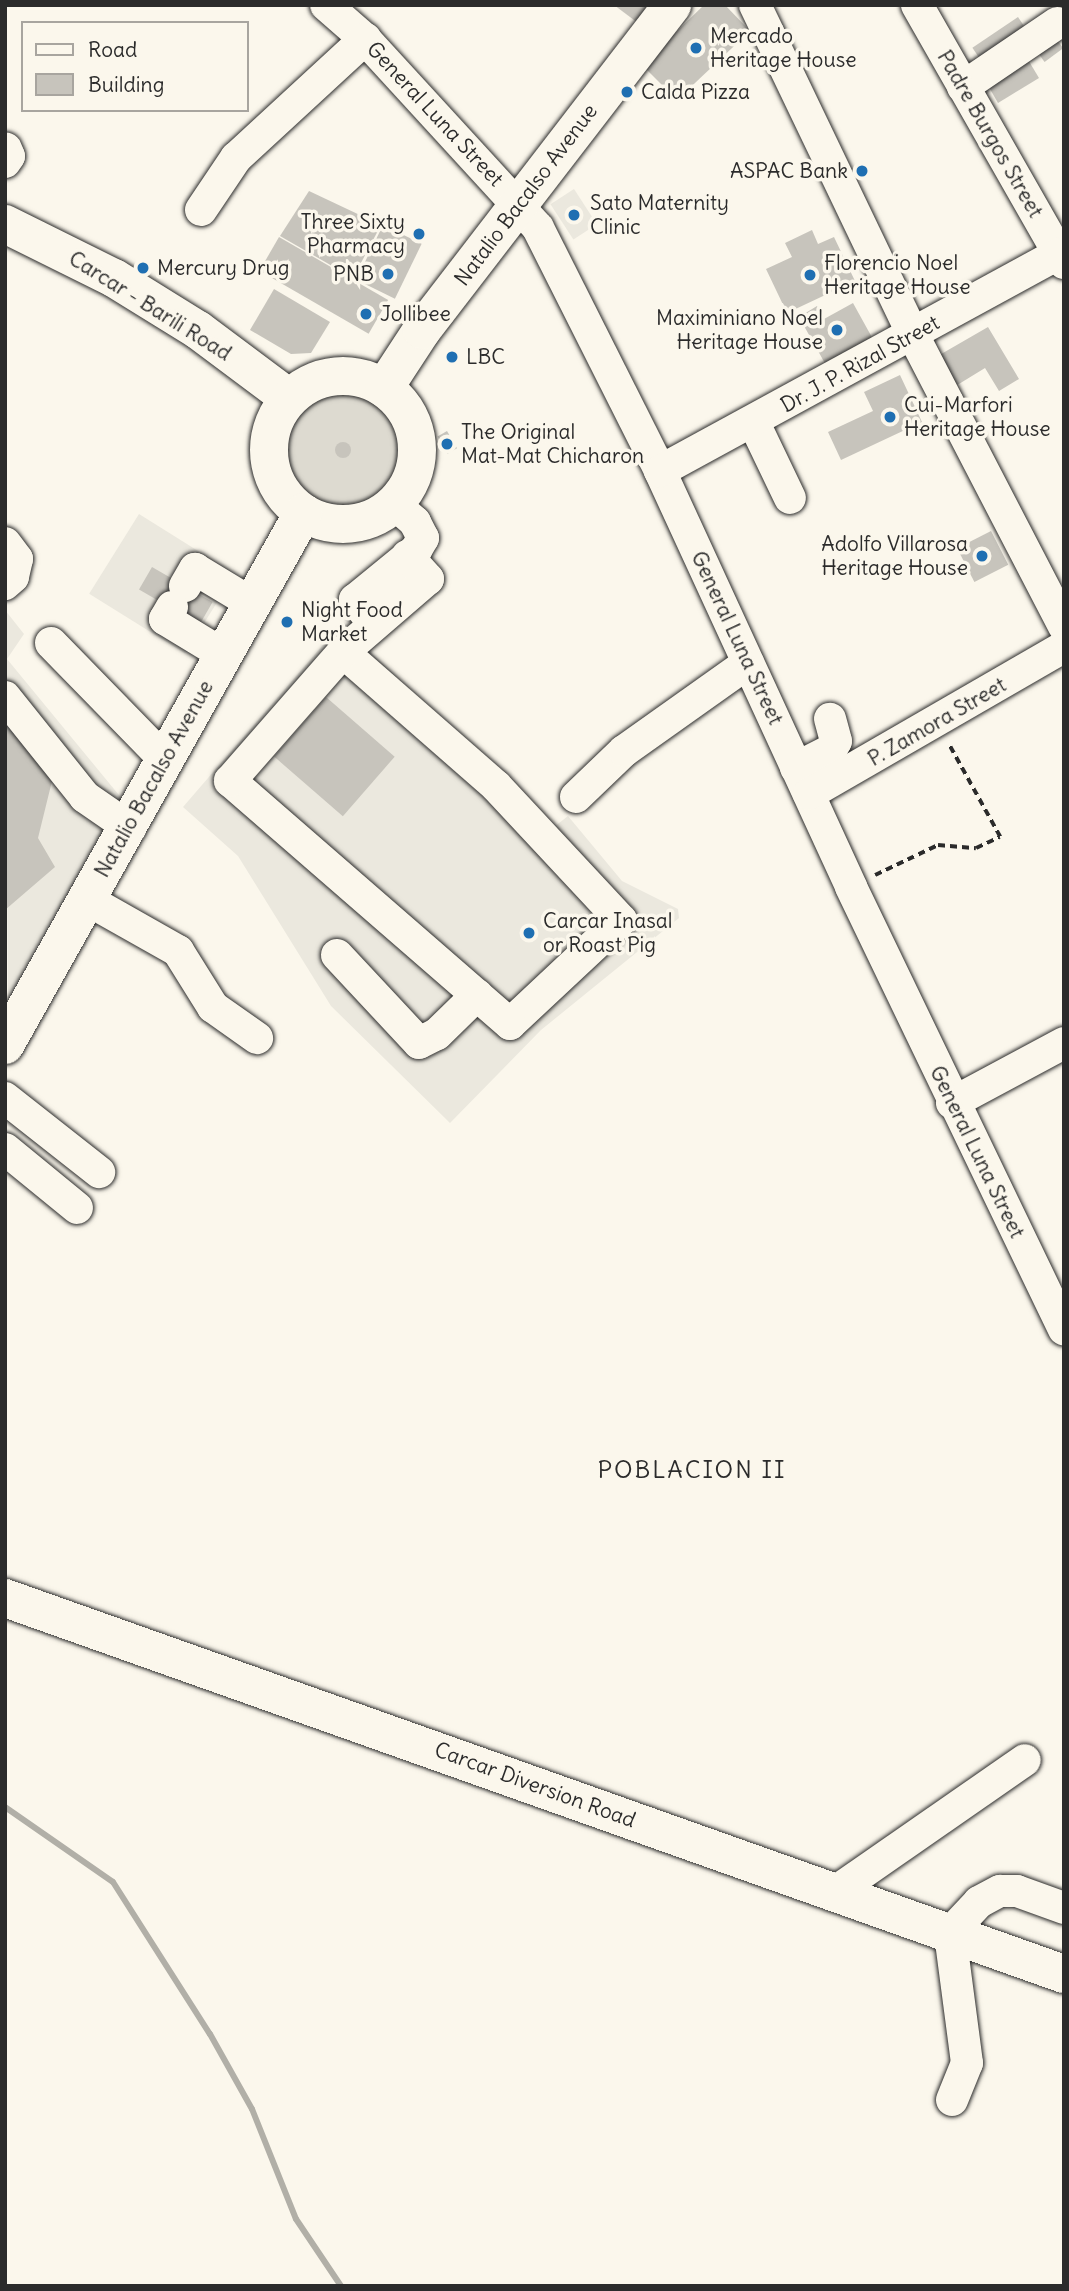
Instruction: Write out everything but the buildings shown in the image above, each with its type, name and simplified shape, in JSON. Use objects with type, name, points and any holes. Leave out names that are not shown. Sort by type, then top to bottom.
[{"type":"main road","name":"Natalio Bacalso Avenue","points":[[384,388],[519,203],[672,5]]},
{"type":"main road","name":"Carcar - Barili Road","points":[[5,224],[114,278],[198,330],[289,398]]},
{"type":"main road","points":[[335,376],[360,378],[384,388],[410,416],[418,453],[411,481],[394,504],[378,516],[340,525],[303,513],[286,499],[268,459],[269,437],[289,398],[310,383],[335,376]]},
{"type":"main road","name":"Natalio Bacalso Avenue","points":[[5,1045],[86,899],[130,828],[303,513]]},
{"type":"main road","name":"Carcar Diversion Road","points":[[5,1598],[1064,1974]]},
{"type":"street","name":"General Luna Street","points":[[326,5],[365,39],[519,203],[538,228],[660,471],[952,1103],[1064,1329]]},
{"type":"street","points":[[755,5],[913,335],[1064,626]]},
{"type":"street","name":"Padre Burgos Street","points":[[917,5],[1061,258]]},
{"type":"street","points":[[964,87],[1057,23]]},
{"type":"street","points":[[201,210],[236,158],[365,39]]},
{"type":"street","points":[[5,162],[9,156],[6,149]]},
{"type":"street","name":"Dr. J. P. Rizal Street","points":[[660,471],[1061,258]]},
{"type":"street","points":[[754,423],[790,498]]},
{"type":"street","points":[[374,624],[355,600],[407,556],[423,538],[415,522],[394,504]]},
{"type":"street","points":[[5,543],[17,559],[13,577],[5,584]]},
{"type":"street","points":[[343,652],[496,786],[621,920],[510,1024],[230,781],[343,652],[428,579],[407,556]]},
{"type":"street","points":[[224,655],[165,619],[195,569],[253,604]]},
{"type":"street","points":[[51,643],[166,761]]},
{"type":"street","name":"P. Zamora Street","points":[[803,781],[937,723],[1064,647]]},
{"type":"street","points":[[576,797],[624,751],[748,663]]},
{"type":"street","points":[[5,697],[85,797],[130,828]]},
{"type":"street","points":[[803,781],[836,741],[830,719]]},
{"type":"street","points":[[86,899],[178,951],[213,1007],[257,1038]]},
{"type":"street","points":[[337,955],[419,1043],[437,1034],[477,995]]},
{"type":"street","points":[[952,1103],[1064,1043]]},
{"type":"street","points":[[5,1098],[99,1172]]},
{"type":"street","points":[[5,1149],[77,1208]]},
{"type":"street","points":[[835,1892],[1026,1760]]},
{"type":"street","points":[[952,2100],[967,2063],[950,1933],[979,1902],[1000,1891],[1017,1891],[1064,1908]]},
{"type":"path","points":[[851,887],[938,845],[976,848],[1000,837],[937,723]]},
{"type":"shaded area","name":"Sato Maternity Clinic","points":[[574,189],[597,224],[573,239],[551,204]]},
{"type":"shaded area","points":[[343,385],[368,390],[390,404],[404,426],[409,451],[404,476],[390,498],[368,512],[343,517],[318,512],[296,498],[282,476],[277,451],[282,426],[296,404],[318,390]]},
{"type":"shaded area","points":[[139,514],[235,574],[185,654],[89,594]]},
{"type":"shaded area","points":[[5,610],[24,634],[7,659],[123,800],[29,974],[8,998]]},
{"type":"shaded area","points":[[341,624],[554,827],[568,816],[622,881],[678,909],[679,918],[541,1030],[450,1123],[331,1006],[238,856],[183,807]]},
{"type":"waterway","points":[[5,1807],[113,1882],[210,2034],[252,2109],[296,2219],[341,2286]]},
{"type":"place","name":"Mercado Heritage House","points":[[696,48]]},
{"type":"place","name":"Calda Pizza","points":[[627,92]]},
{"type":"place","name":"ASPAC Bank","points":[[862,171]]},
{"type":"place","name":"Sato Maternity Clinic","points":[[574,215]]},
{"type":"place","name":"Three Sixty Pharmacy","points":[[419,234]]},
{"type":"place","name":"Mercury Drug","points":[[143,268]]},
{"type":"place","name":"PNB","points":[[388,274]]},
{"type":"place","name":"Florencio Noel Heritage House","points":[[810,275]]},
{"type":"place","name":"Jollibee","points":[[366,314]]},
{"type":"place","name":"Maximiniano Noel Heritage House","points":[[837,330]]},
{"type":"place","name":"LBC","points":[[452,357]]},
{"type":"place","name":"Cui-Marfori Heritage House","points":[[890,417]]},
{"type":"place","name":"The Original Mat-Mat Chicharon","points":[[447,444]]},
{"type":"place","name":"Adolfo Villarosa Heritage House","points":[[982,556]]},
{"type":"place","name":"Night Food Market","points":[[287,622]]},
{"type":"place","name":"Carcar Inasal or Roast Pig","points":[[529,933]]},
{"type":"district","name":"POBLACION II","points":[[692,1470]]}]
